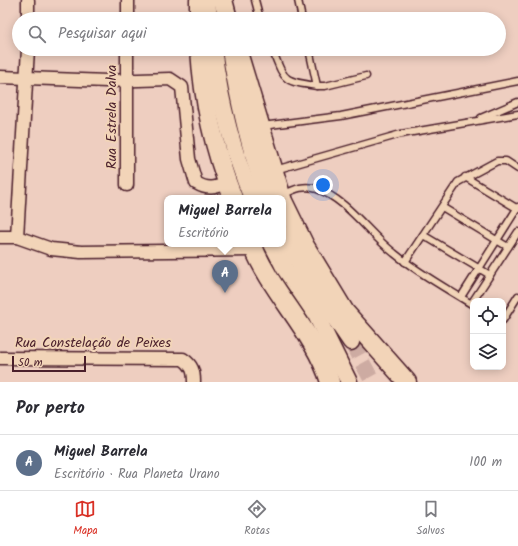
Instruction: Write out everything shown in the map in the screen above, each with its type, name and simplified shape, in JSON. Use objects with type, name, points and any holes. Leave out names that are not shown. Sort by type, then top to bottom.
[{"type":"main road","points":[[199,0],[199,12]]},
{"type":"main road","points":[[207,0],[208,12]]},
{"type":"main road","points":[[223,0],[224,12]]},
{"type":"main road","points":[[223,0],[226,12]]},
{"type":"main road","points":[[201,56],[205,101],[230,191]]},
{"type":"main road","points":[[214,56],[222,106],[241,171],[251,195]]},
{"type":"main road","points":[[231,56],[243,123],[252,155],[276,195]]},
{"type":"main road","points":[[239,56],[272,170],[277,195]]},
{"type":"main road","points":[[286,212],[305,246],[355,324],[370,352],[392,382]]},
{"type":"main road","points":[[286,239],[310,282],[351,342]]},
{"type":"main road","points":[[253,247],[275,288],[314,347],[330,378]]},
{"type":"main road","points":[[274,247],[285,269],[315,313],[350,382]]},
{"type":"main road","points":[[355,324],[407,382]]},
{"type":"street","points":[[28,0],[28,12]]},
{"type":"street","points":[[128,0],[128,12]]},
{"type":"street","points":[[17,237],[28,56]]},
{"type":"street","name":"Rua Estrela Dalva","points":[[127,56],[127,185]]},
{"type":"street","points":[[0,77],[27,79],[170,79],[182,88],[189,159],[196,183],[204,188],[230,191]]},
{"type":"street","points":[[0,237],[17,237],[52,249],[81,252],[253,247]]},
{"type":"street","name":"Rua Constelação de Peixes","points":[[0,358],[182,359],[189,363],[194,371],[194,382]]},
{"type":"lane","points":[[255,0],[258,12]]},
{"type":"lane","points":[[298,0],[301,12]]},
{"type":"lane","points":[[275,56],[286,79],[291,82],[325,86],[366,76]]},
{"type":"lane","points":[[311,56],[318,86]]},
{"type":"lane","points":[[259,127],[341,116],[518,81]]},
{"type":"lane","points":[[472,122],[518,102]]},
{"type":"lane","points":[[272,170],[401,134],[518,114]]},
{"type":"lane","points":[[405,262],[458,182],[497,161],[506,161],[518,169]]},
{"type":"lane","points":[[461,297],[518,208],[465,177]]},
{"type":"lane","points":[[284,195],[298,188],[309,186],[318,189],[339,201],[392,252],[405,262],[470,302]]},
{"type":"lane","points":[[442,207],[508,247]]},
{"type":"lane","points":[[476,298],[518,232]]},
{"type":"lane","points":[[423,235],[490,276]]},
{"type":"lane","points":[[506,315],[518,296]]},
{"type":"tunnel","points":[[351,342],[373,382]]},
{"type":"place","name":"Miguel Barrela","points":[[225,293]]}]
